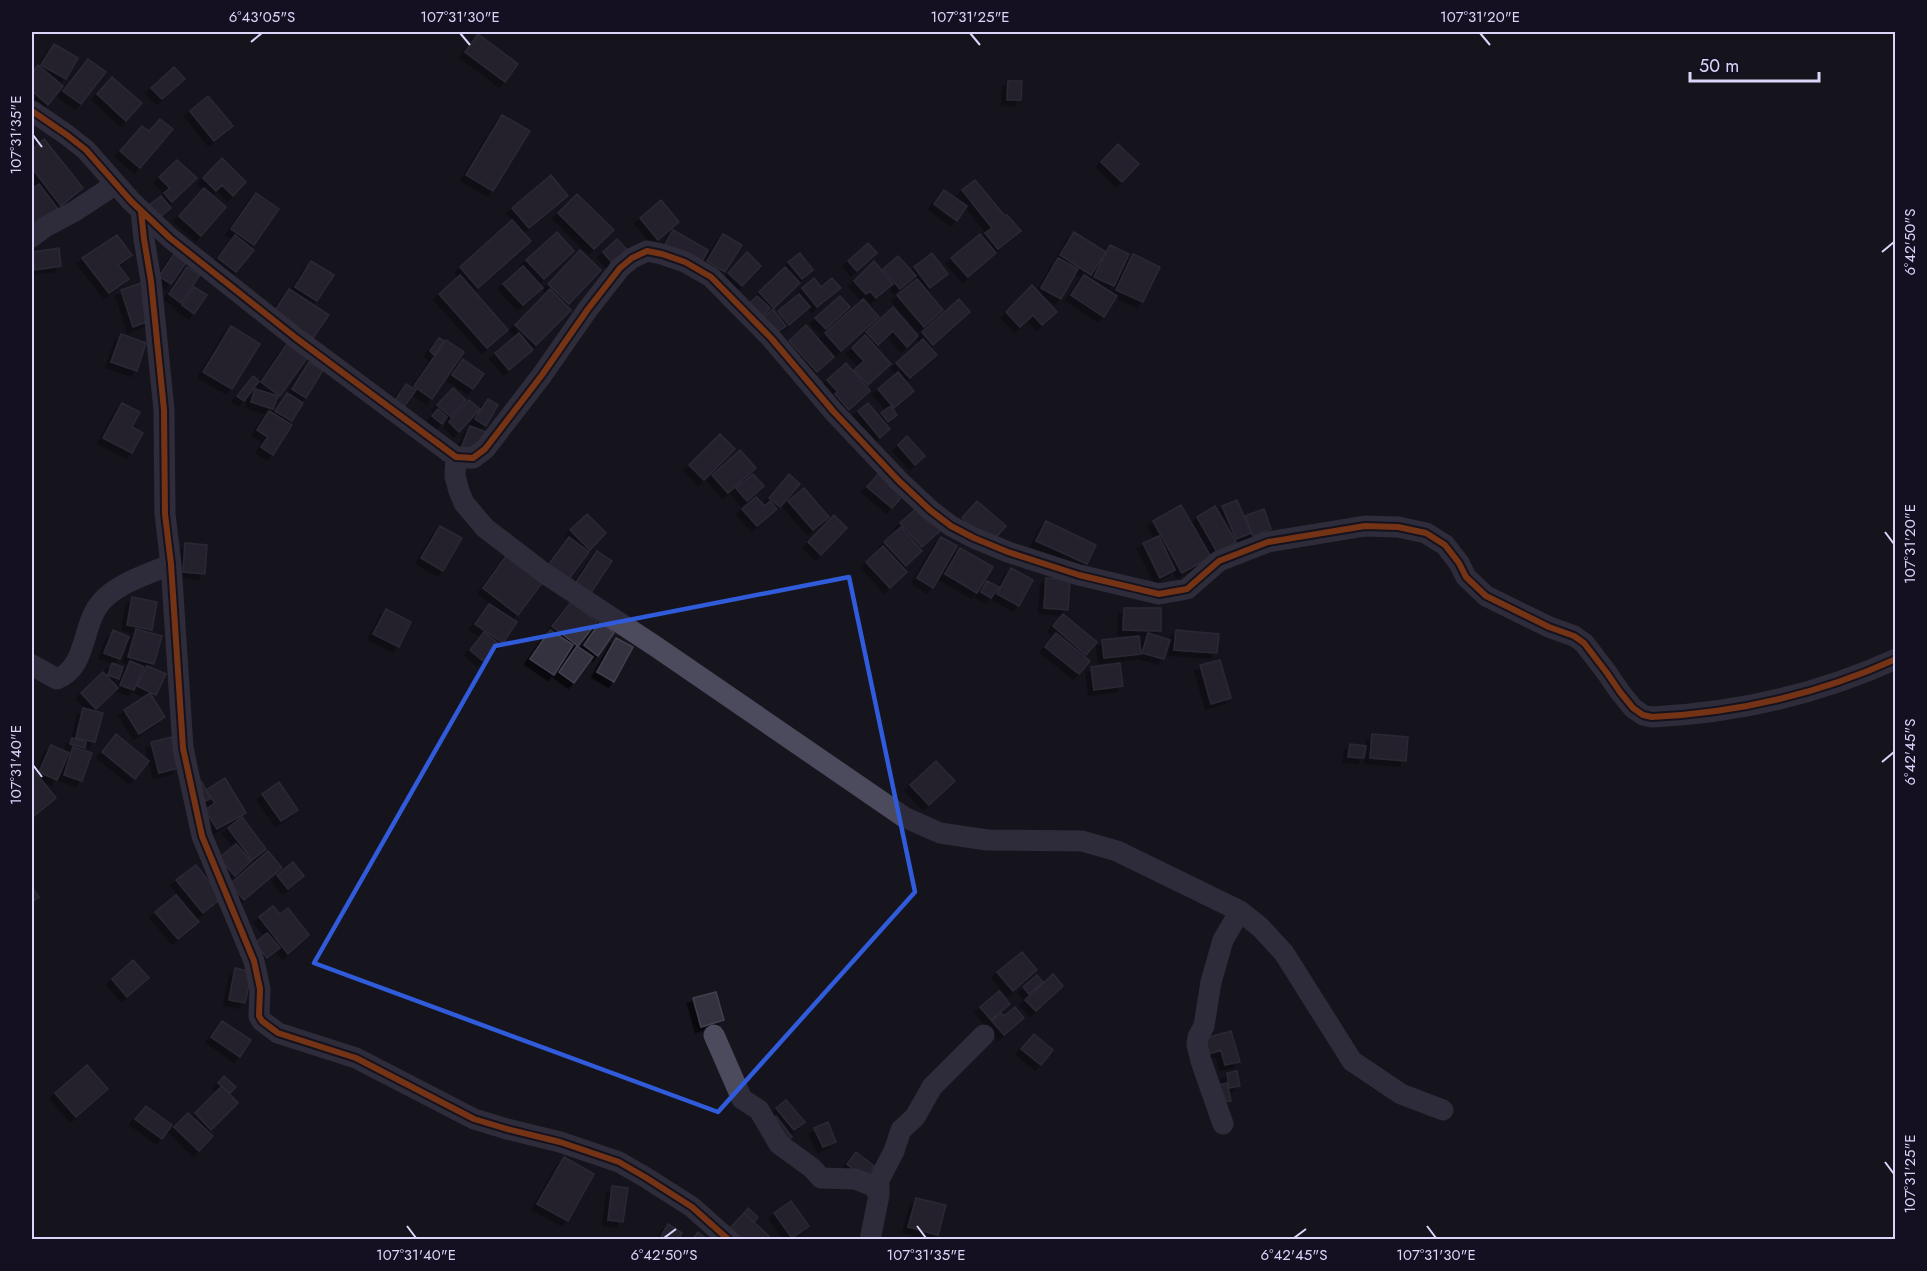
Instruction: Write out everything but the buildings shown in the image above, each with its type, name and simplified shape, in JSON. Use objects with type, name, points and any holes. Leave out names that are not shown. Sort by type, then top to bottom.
[{"type":"street","points":[[34,118],[67,135],[86,150],[141,211],[170,238],[296,338],[456,457],[473,459],[485,449],[543,375],[588,309],[620,268],[632,258],[647,251],[685,262],[711,277],[771,338],[832,411],[930,510],[951,526],[974,538],[1044,564],[1090,578],[1160,594],[1187,589],[1219,561],[1268,542],[1365,526],[1398,527],[1426,533],[1445,545],[1460,563],[1466,577],[1486,596],[1549,627],[1574,636],[1584,644],[1633,708],[1652,717],[1739,708],[1853,677],[1896,659]]},
{"type":"street","points":[[32,237],[116,184]]},
{"type":"street","points":[[141,211],[152,281],[164,410],[165,513],[171,564],[183,748],[202,836],[254,962],[260,989],[258,1016],[278,1033],[356,1058],[474,1119],[560,1142],[619,1162],[692,1207],[729,1239]]},
{"type":"street","points":[[456,457],[455,476],[459,491],[464,503],[485,528],[544,573],[655,646],[904,817],[940,832],[987,840],[1056,839],[1082,841],[1117,850],[1240,911],[1260,927],[1284,953],[1352,1061],[1401,1094],[1443,1110]]},
{"type":"street","points":[[32,665],[57,679],[66,676],[76,663],[89,625],[101,602],[124,586],[171,564]]},
{"type":"street","points":[[1223,1124],[1197,1045],[1223,940],[1240,911]]},
{"type":"street","points":[[714,1035],[742,1099],[759,1110],[779,1144],[822,1178],[855,1179],[873,1186],[879,1195]]},
{"type":"street","points":[[870,1239],[879,1195],[879,1180],[894,1151],[900,1130],[915,1117],[932,1087],[984,1035]]},
{"type":"highlighted area","points":[[849,577],[915,892],[718,1112],[314,963],[495,646]]},
{"type":"cycle path","points":[[32,111],[86,150],[131,201],[170,238],[296,338],[456,457],[473,458],[485,449],[620,268],[632,258],[647,251],[685,262],[711,277],[771,338],[833,411],[899,481],[930,510],[951,526],[1008,552],[1079,575],[1159,594],[1187,589],[1219,561],[1268,542],[1365,526],[1398,527],[1426,533],[1445,545],[1459,563],[1466,577],[1486,596],[1549,627],[1574,636],[1584,643],[1633,708],[1643,715],[1652,717],[1715,711],[1777,700],[1837,682],[1896,659]]},
{"type":"cycle path","points":[[141,211],[151,281],[164,410],[165,514],[171,564],[183,748],[202,836],[254,961],[260,989],[259,1016],[278,1033],[356,1058],[474,1119],[560,1142],[619,1162],[692,1207],[729,1240]]}]
